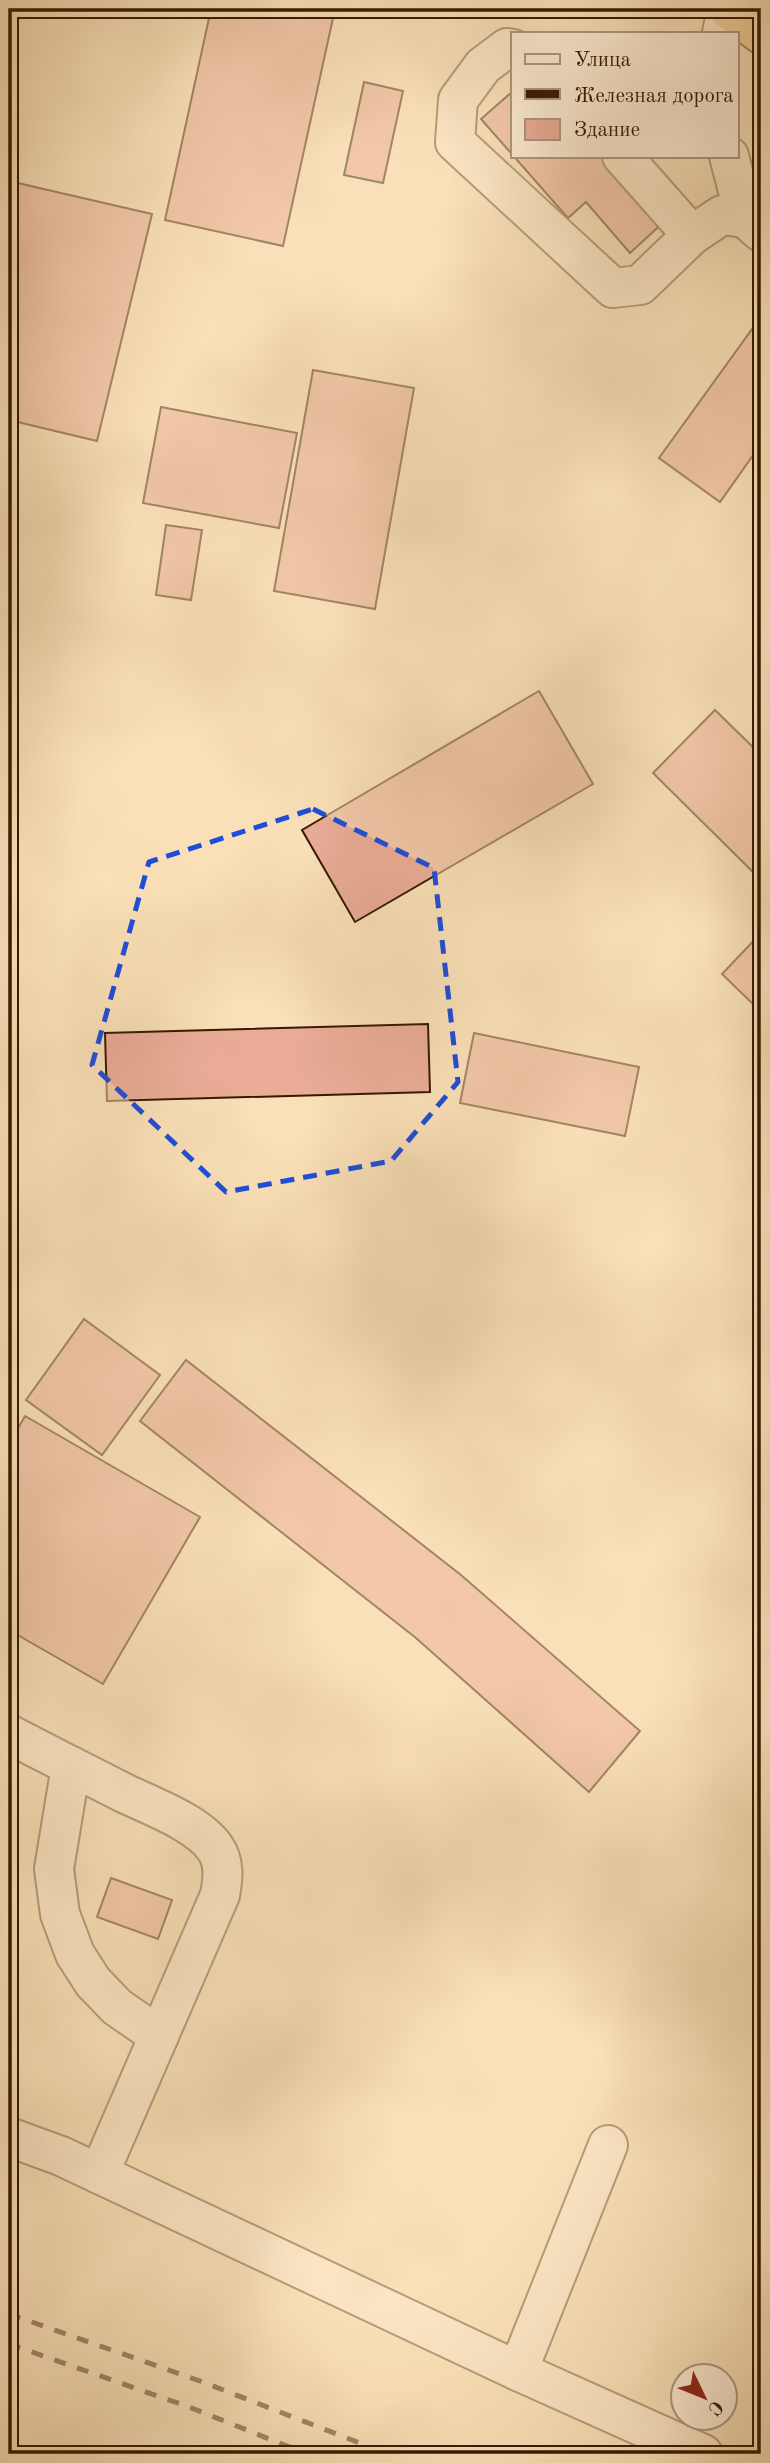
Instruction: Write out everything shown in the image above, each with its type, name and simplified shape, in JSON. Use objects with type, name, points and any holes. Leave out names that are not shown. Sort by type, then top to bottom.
[{"type":"highway","points":[[728,9],[761,34]]},
{"type":"street","points":[[722,32],[728,9]]},
{"type":"street","points":[[511,49],[507,48],[484,66],[458,100],[454,142],[614,288],[640,285],[692,235],[722,215],[753,225]]},
{"type":"street","points":[[624,158],[692,235]]},
{"type":"street","points":[[730,158],[753,225]]},
{"type":"street","points":[[9,1734],[180,1821],[207,1839],[217,1851],[223,1880],[220,1895],[99,2174]]},
{"type":"street","points":[[71,1766],[54,1869],[60,1914],[75,1954],[93,1982],[117,2007],[159,2036]]},
{"type":"street","points":[[9,2137],[61,2156],[518,2371],[703,2454]]},
{"type":"street","points":[[518,2371],[608,2145]]},
{"type":"highlighted area","points":[[313,809],[434,868],[458,1082],[391,1161],[226,1192],[92,1065],[149,862]]},
{"type":"building","points":[[211,9],[335,9],[283,246],[165,220]]},
{"type":"building","points":[[364,82],[403,91],[383,183],[344,175]]},
{"type":"building","points":[[511,93],[511,153],[481,119]]},
{"type":"building","points":[[516,158],[612,158],[666,220],[630,253],[586,202],[568,218]]},
{"type":"building","points":[[9,181],[152,214],[97,441],[9,420]]},
{"type":"building","points":[[755,325],[761,330],[761,444],[720,502],[659,458]]},
{"type":"building","points":[[313,370],[414,388],[375,609],[274,591]]},
{"type":"building","points":[[161,407],[297,433],[279,528],[143,503]]},
{"type":"building","points":[[166,525],[202,530],[191,600],[156,595]]},
{"type":"building","points":[[539,691],[593,784],[355,922],[302,830]]},
{"type":"building","points":[[715,710],[761,755],[761,880],[653,773]]},
{"type":"building","points":[[761,933],[761,1012],[722,974]]},
{"type":"building","points":[[428,1024],[430,1092],[107,1101],[105,1033]]},
{"type":"building","points":[[474,1033],[639,1067],[625,1136],[460,1103]]},
{"type":"building","points":[[84,1319],[160,1375],[102,1455],[26,1400]]},
{"type":"building","points":[[186,1360],[461,1575],[640,1731],[589,1792],[416,1638],[140,1421]]},
{"type":"building","points":[[25,1416],[200,1517],[103,1684],[9,1630],[9,1444]]},
{"type":"building","points":[[111,1878],[172,1900],[158,1939],[97,1917]]},
{"type":"railway","points":[[9,2314],[200,2381],[388,2454]]},
{"type":"railway","points":[[9,2344],[189,2407],[307,2454]]}]
